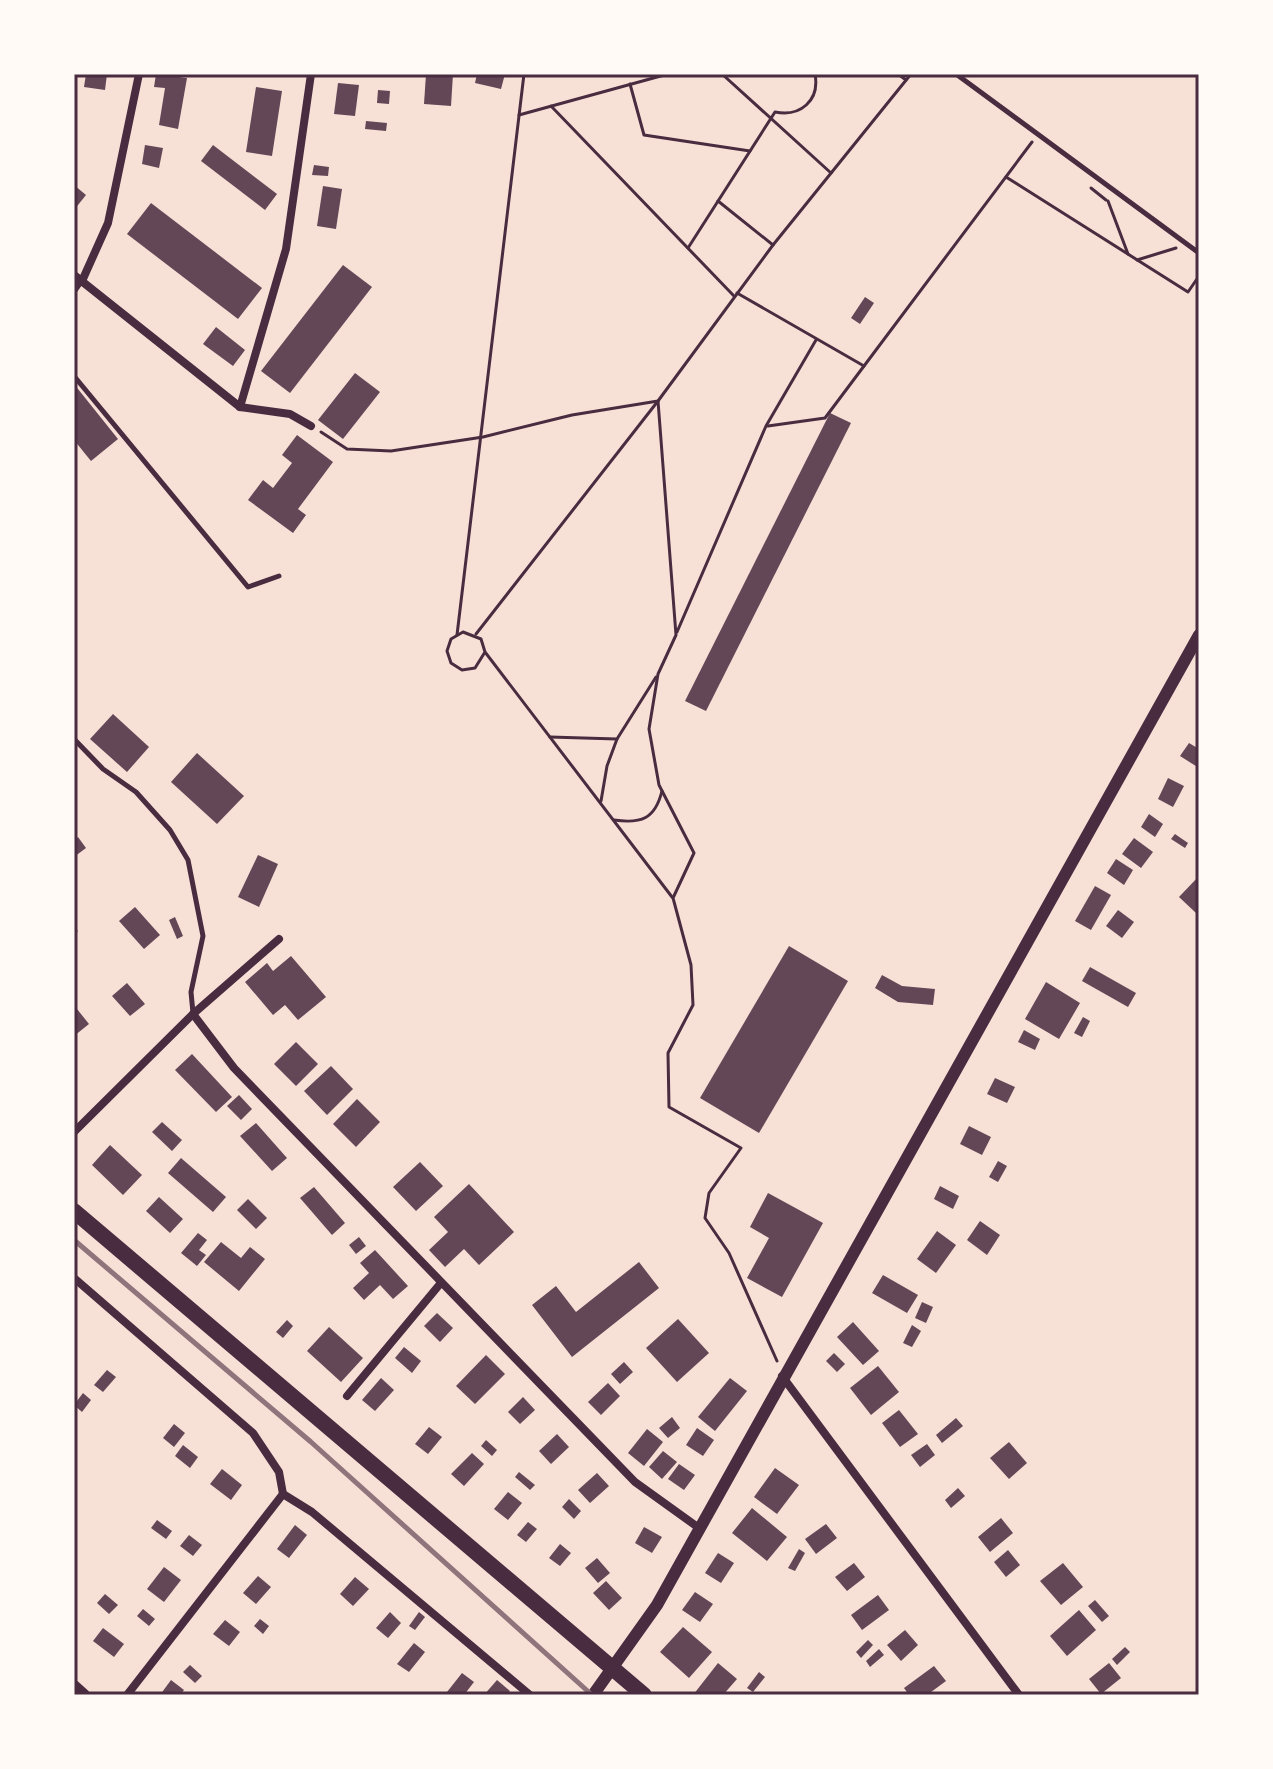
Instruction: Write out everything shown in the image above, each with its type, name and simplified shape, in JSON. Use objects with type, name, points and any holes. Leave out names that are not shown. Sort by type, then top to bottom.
[{"type":"main road","points":[[74,1211],[644,1695]]},
{"type":"street","points":[[82,281],[108,223],[139,74]]},
{"type":"street","points":[[240,407],[286,249],[311,74]]},
{"type":"street","points":[[74,275],[240,407],[290,414],[311,426]]},
{"type":"street","points":[[593,1695],[657,1605],[782,1376],[1199,635]]},
{"type":"street","points":[[74,1132],[193,1014],[279,939]]},
{"type":"street","points":[[193,1014],[234,1068],[440,1284],[635,1482],[699,1528]]},
{"type":"street","points":[[74,1278],[253,1433],[279,1472],[283,1494],[312,1512],[530,1695]]},
{"type":"street","points":[[347,1396],[440,1284]]},
{"type":"street","points":[[782,1376],[1019,1695]]},
{"type":"street","points":[[127,1695],[283,1494]]},
{"type":"street","points":[[74,1686],[84,1695]]},
{"type":"lane","points":[[956,74],[1199,253]]},
{"type":"lane","points":[[74,292],[82,281]]},
{"type":"lane","points":[[74,376],[248,587],[279,576]]},
{"type":"lane","points":[[74,739],[103,769],[136,792],[170,830],[188,860],[203,936],[191,992],[193,1014]]},
{"type":"path","points":[[485,652],[475,668],[456,668],[447,651],[457,635],[524,74]]},
{"type":"path","points":[[519,115],[668,74]]},
{"type":"path","points":[[722,74],[831,173]]},
{"type":"path","points":[[688,248],[775,112],[797,112],[808,104],[814,95],[815,74]]},
{"type":"path","points":[[898,74],[906,80]]},
{"type":"path","points":[[476,635],[658,401],[773,245],[911,74]]},
{"type":"path","points":[[630,84],[644,135],[750,151]]},
{"type":"path","points":[[551,106],[736,295],[864,366]]},
{"type":"path","points":[[766,426],[825,418],[1038,134]]},
{"type":"path","points":[[1006,177],[1188,292],[1199,276]]},
{"type":"path","points":[[1107,200],[1128,254]]},
{"type":"path","points":[[718,201],[773,245]]},
{"type":"path","points":[[1137,260],[1187,245]]},
{"type":"path","points":[[601,803],[607,766],[617,739],[658,674],[766,426],[816,340]]},
{"type":"path","points":[[311,426],[347,449],[391,451],[483,437],[572,415],[658,401]]},
{"type":"path","points":[[658,401],[676,635]]},
{"type":"path","points":[[457,635],[476,635]]},
{"type":"path","points":[[476,635],[485,652],[673,898],[691,965],[693,1005],[668,1053],[669,1107],[741,1148],[709,1193],[705,1218],[729,1253],[774,1348],[782,1376]]},
{"type":"path","points":[[658,674],[649,729],[662,791],[694,853],[673,898]]},
{"type":"path","points":[[550,737],[617,739]]},
{"type":"path","points":[[614,820],[636,823],[648,818],[658,807],[662,791]]},
{"type":"building","points":[[86,74],[107,74],[105,90],[84,87]]},
{"type":"building","points":[[156,74],[187,78],[178,129],[159,125],[165,88],[154,87]]},
{"type":"building","points":[[426,74],[453,74],[451,106],[424,104]]},
{"type":"building","points":[[477,74],[505,74],[501,89],[475,83]]},
{"type":"building","points":[[338,83],[359,85],[355,116],[334,114]]},
{"type":"building","points":[[256,87],[282,91],[272,156],[246,152]]},
{"type":"building","points":[[378,90],[390,91],[389,104],[377,103]]},
{"type":"building","points":[[366,121],[387,123],[386,131],[365,129]]},
{"type":"building","points":[[145,145],[163,148],[159,168],[142,164]]},
{"type":"building","points":[[213,145],[277,194],[265,210],[201,161]]},
{"type":"building","points":[[314,165],[329,167],[328,176],[312,175]]},
{"type":"building","points":[[74,185],[86,195],[74,210]]},
{"type":"building","points":[[323,186],[342,189],[336,229],[317,226]]},
{"type":"building","points":[[151,203],[262,288],[238,319],[127,234]]},
{"type":"building","points":[[343,265],[372,287],[290,393],[261,371]]},
{"type":"building","points":[[865,297],[874,303],[860,324],[851,318]]},
{"type":"building","points":[[216,327],[245,350],[233,366],[203,344]]},
{"type":"building","points":[[355,373],[380,392],[343,439],[318,420]]},
{"type":"building","points":[[74,384],[118,439],[91,461],[74,440]]},
{"type":"building","points":[[830,413],[851,423],[706,711],[685,701]]},
{"type":"building","points":[[297,435],[333,462],[298,509],[306,515],[293,533],[248,500],[263,480],[273,488],[292,463],[282,455]]},
{"type":"building","points":[[113,714],[149,747],[127,772],[90,739]]},
{"type":"building","points":[[1189,743],[1199,749],[1199,768],[1180,756]]},
{"type":"building","points":[[197,753],[244,796],[217,824],[171,782]]},
{"type":"building","points":[[1168,778],[1184,786],[1173,807],[1158,799]]},
{"type":"building","points":[[1149,814],[1163,824],[1155,837],[1141,827]]},
{"type":"building","points":[[1175,834],[1188,843],[1185,848],[1171,839]]},
{"type":"building","points":[[78,837],[86,848],[74,857],[74,840]]},
{"type":"building","points":[[1134,838],[1153,852],[1141,868],[1122,854]]},
{"type":"building","points":[[258,855],[278,864],[259,907],[238,897]]},
{"type":"building","points":[[1116,859],[1133,870],[1124,885],[1107,873]]},
{"type":"building","points":[[1199,876],[1199,909],[1196,913],[1179,897]]},
{"type":"building","points":[[1095,886],[1111,895],[1091,930],[1075,921]]},
{"type":"building","points":[[135,907],[160,935],[144,949],[119,921]]},
{"type":"building","points":[[1118,910],[1134,922],[1122,938],[1106,926]]},
{"type":"building","points":[[175,917],[183,936],[177,939],[169,920]]},
{"type":"building","points":[[789,946],[848,981],[759,1133],[700,1098]]},
{"type":"building","points":[[291,956],[326,997],[298,1020],[285,1005],[273,1015],[245,982],[267,963],[273,971]]},
{"type":"building","points":[[1090,967],[1136,993],[1128,1007],[1082,981]]},
{"type":"building","points":[[882,975],[902,986],[935,989],[933,1005],[898,1002],[875,988]]},
{"type":"building","points":[[1046,982],[1080,1003],[1059,1039],[1025,1019]]},
{"type":"building","points":[[127,983],[145,1004],[130,1016],[112,996]]},
{"type":"building","points":[[77,1009],[89,1024],[74,1036],[74,1012]]},
{"type":"building","points":[[1083,1017],[1090,1021],[1082,1037],[1074,1033]]},
{"type":"building","points":[[1024,1030],[1040,1039],[1035,1050],[1018,1042]]},
{"type":"building","points":[[296,1042],[318,1064],[296,1086],[274,1064]]},
{"type":"building","points":[[192,1054],[232,1097],[216,1112],[175,1070]]},
{"type":"building","points":[[331,1066],[353,1089],[327,1115],[304,1091]]},
{"type":"building","points":[[995,1078],[1015,1087],[1007,1103],[987,1094]]},
{"type":"building","points":[[239,1095],[252,1109],[241,1120],[227,1106]]},
{"type":"building","points":[[357,1099],[380,1122],[356,1147],[333,1124]]},
{"type":"building","points":[[162,1122],[182,1140],[172,1151],[152,1132]]},
{"type":"building","points":[[256,1123],[287,1158],[272,1171],[240,1136]]},
{"type":"building","points":[[969,1126],[991,1137],[982,1155],[960,1144]]},
{"type":"building","points":[[110,1145],[142,1175],[123,1195],[92,1165]]},
{"type":"building","points":[[181,1158],[226,1197],[213,1212],[168,1173]]},
{"type":"building","points":[[998,1161],[1007,1166],[998,1182],[989,1177]]},
{"type":"building","points":[[420,1162],[443,1186],[416,1211],[393,1187]]},
{"type":"building","points":[[469,1184],[514,1232],[479,1265],[464,1249],[445,1267],[429,1250],[448,1232],[434,1217]]},
{"type":"building","points":[[940,1186],[959,1196],[953,1209],[934,1199]]},
{"type":"building","points":[[314,1187],[345,1223],[332,1235],[300,1198]]},
{"type":"building","points":[[768,1193],[823,1223],[782,1297],[747,1278],[769,1238],[750,1227]]},
{"type":"building","points":[[159,1197],[183,1219],[170,1233],[146,1211]]},
{"type":"building","points":[[248,1199],[267,1218],[256,1229],[237,1210]]},
{"type":"building","points":[[980,1221],[1000,1235],[987,1255],[967,1240]]},
{"type":"building","points":[[937,1231],[956,1245],[936,1273],[917,1259]]},
{"type":"building","points":[[198,1233],[207,1240],[199,1250],[206,1255],[197,1266],[181,1253]]},
{"type":"building","points":[[359,1237],[366,1246],[356,1254],[349,1245]]},
{"type":"building","points":[[221,1242],[241,1258],[250,1247],[265,1259],[239,1291],[204,1262]]},
{"type":"building","points":[[375,1250],[408,1286],[393,1299],[380,1285],[364,1300],[353,1288],[369,1273],[360,1263]]},
{"type":"building","points":[[639,1262],[659,1288],[572,1357],[532,1305],[556,1286],[576,1312]]},
{"type":"building","points":[[883,1275],[918,1295],[907,1313],[872,1293]]},
{"type":"building","points":[[922,1302],[933,1307],[926,1323],[915,1318]]},
{"type":"building","points":[[437,1313],[453,1328],[440,1342],[424,1326]]},
{"type":"building","points":[[678,1319],[709,1353],[677,1382],[646,1348]]},
{"type":"building","points":[[287,1320],[293,1326],[283,1338],[276,1332]]},
{"type":"building","points":[[853,1322],[879,1351],[863,1365],[837,1337]]},
{"type":"building","points":[[912,1325],[921,1331],[912,1347],[903,1343]]},
{"type":"building","points":[[329,1327],[363,1358],[341,1382],[307,1351]]},
{"type":"building","points":[[404,1347],[421,1361],[412,1373],[395,1358]]},
{"type":"building","points":[[834,1353],[845,1364],[837,1372],[826,1361]]},
{"type":"building","points":[[486,1355],[505,1374],[475,1404],[456,1386]]},
{"type":"building","points":[[624,1362],[633,1372],[620,1384],[611,1374]]},
{"type":"building","points":[[878,1366],[899,1392],[871,1415],[850,1388]]},
{"type":"building","points":[[107,1370],[116,1377],[103,1392],[94,1385]]},
{"type":"building","points":[[381,1378],[394,1390],[375,1411],[362,1400]]},
{"type":"building","points":[[730,1378],[747,1391],[715,1431],[698,1417]]},
{"type":"building","points":[[608,1383],[620,1396],[601,1415],[588,1402]]},
{"type":"building","points":[[83,1393],[91,1400],[82,1412],[74,1405]]},
{"type":"building","points":[[523,1397],[535,1410],[520,1424],[508,1412]]},
{"type":"building","points":[[899,1410],[918,1434],[900,1447],[882,1423]]},
{"type":"building","points":[[672,1417],[680,1428],[668,1438],[659,1428]]},
{"type":"building","points":[[956,1418],[963,1426],[942,1443],[936,1435]]},
{"type":"building","points":[[174,1424],[185,1433],[174,1447],[163,1438]]},
{"type":"building","points":[[429,1427],[442,1437],[428,1454],[415,1444]]},
{"type":"building","points":[[697,1428],[714,1440],[703,1456],[686,1445]]},
{"type":"building","points":[[647,1429],[663,1442],[644,1466],[628,1453]]},
{"type":"building","points":[[557,1434],[569,1447],[551,1464],[539,1451]]},
{"type":"building","points":[[486,1440],[497,1450],[492,1456],[481,1446]]},
{"type":"building","points":[[1009,1442],[1027,1463],[1009,1479],[990,1458]]},
{"type":"building","points":[[927,1444],[935,1455],[920,1467],[911,1455]]},
{"type":"building","points":[[183,1445],[198,1457],[190,1468],[175,1456]]},
{"type":"building","points":[[663,1451],[677,1462],[662,1479],[649,1467]]},
{"type":"building","points":[[472,1453],[484,1464],[464,1486],[451,1474]]},
{"type":"building","points":[[679,1464],[695,1475],[684,1490],[668,1479]]},
{"type":"building","points":[[775,1468],[799,1485],[777,1514],[754,1497]]},
{"type":"building","points":[[222,1469],[242,1485],[231,1500],[210,1484]]},
{"type":"building","points":[[519,1472],[535,1485],[530,1490],[515,1477]]},
{"type":"building","points":[[597,1473],[609,1486],[590,1503],[578,1490]]},
{"type":"building","points":[[958,1488],[965,1496],[951,1508],[945,1500]]},
{"type":"building","points":[[508,1492],[522,1503],[508,1520],[494,1509]]},
{"type":"building","points":[[569,1499],[581,1511],[574,1519],[562,1507]]},
{"type":"building","points":[[752,1508],[787,1537],[767,1561],[732,1533]]},
{"type":"building","points":[[1001,1518],[1013,1533],[990,1552],[978,1537]]},
{"type":"building","points":[[157,1520],[172,1531],[166,1539],[151,1528]]},
{"type":"building","points":[[528,1522],[537,1529],[526,1542],[517,1535]]},
{"type":"building","points":[[826,1524],[837,1538],[816,1554],[805,1539]]},
{"type":"building","points":[[295,1525],[307,1535],[289,1558],[277,1549]]},
{"type":"building","points":[[644,1527],[662,1537],[652,1553],[635,1543]]},
{"type":"building","points":[[189,1535],[202,1545],[193,1556],[180,1546]]},
{"type":"building","points":[[560,1544],[571,1553],[560,1566],[549,1558]]},
{"type":"building","points":[[799,1549],[805,1553],[795,1571],[788,1568]]},
{"type":"building","points":[[1008,1550],[1020,1565],[1006,1577],[994,1562]]},
{"type":"building","points":[[718,1553],[734,1563],[721,1583],[705,1573]]},
{"type":"building","points":[[597,1558],[610,1573],[598,1583],[585,1568]]},
{"type":"building","points":[[854,1563],[865,1577],[847,1591],[835,1577]]},
{"type":"building","points":[[1063,1563],[1083,1587],[1061,1605],[1040,1581]]},
{"type":"building","points":[[164,1567],[181,1580],[164,1602],[147,1589]]},
{"type":"building","points":[[258,1576],[271,1587],[256,1604],[243,1593]]},
{"type":"building","points":[[355,1577],[369,1589],[353,1606],[340,1594]]},
{"type":"building","points":[[606,1581],[622,1598],[609,1610],[593,1593]]},
{"type":"building","points":[[695,1592],[713,1604],[700,1622],[682,1610]]},
{"type":"building","points":[[105,1594],[118,1605],[109,1614],[97,1603]]},
{"type":"building","points":[[878,1595],[889,1610],[862,1630],[851,1615]]},
{"type":"building","points":[[1095,1600],[1109,1616],[1102,1622],[1088,1606]]},
{"type":"building","points":[[143,1609],[155,1619],[149,1626],[137,1616]]},
{"type":"building","points":[[1079,1610],[1096,1630],[1067,1656],[1050,1636]]},
{"type":"building","points":[[390,1612],[401,1623],[388,1638],[376,1628]]},
{"type":"building","points":[[419,1612],[425,1617],[415,1630],[409,1626]]},
{"type":"building","points":[[260,1619],[269,1626],[263,1634],[254,1626]]},
{"type":"building","points":[[225,1620],[240,1632],[229,1646],[213,1634]]},
{"type":"building","points":[[683,1627],[712,1652],[689,1678],[660,1652]]},
{"type":"building","points":[[103,1628],[124,1644],[114,1657],[93,1641]]},
{"type":"building","points":[[905,1630],[918,1645],[901,1661],[887,1645]]},
{"type":"building","points":[[868,1640],[873,1645],[861,1658],[856,1652]]},
{"type":"building","points":[[414,1643],[425,1652],[409,1672],[397,1664]]},
{"type":"building","points":[[1125,1647],[1130,1652],[1117,1665],[1112,1659]]},
{"type":"building","points":[[879,1649],[884,1655],[870,1667],[866,1661]]},
{"type":"building","points":[[718,1663],[737,1679],[723,1695],[693,1695]]},
{"type":"building","points":[[1109,1663],[1121,1678],[1101,1694],[1089,1679]]},
{"type":"building","points":[[190,1665],[202,1676],[195,1683],[183,1672]]},
{"type":"building","points":[[934,1666],[946,1681],[927,1695],[909,1695],[904,1688]]},
{"type":"building","points":[[759,1672],[765,1677],[753,1692],[747,1688]]},
{"type":"building","points":[[462,1673],[474,1682],[464,1695],[451,1695],[447,1692]]},
{"type":"building","points":[[171,1680],[184,1690],[180,1695],[160,1695]]},
{"type":"building","points":[[497,1680],[510,1691],[506,1695],[484,1695]]},
{"type":"railway","points":[[74,1240],[311,1442],[592,1695]]}]
